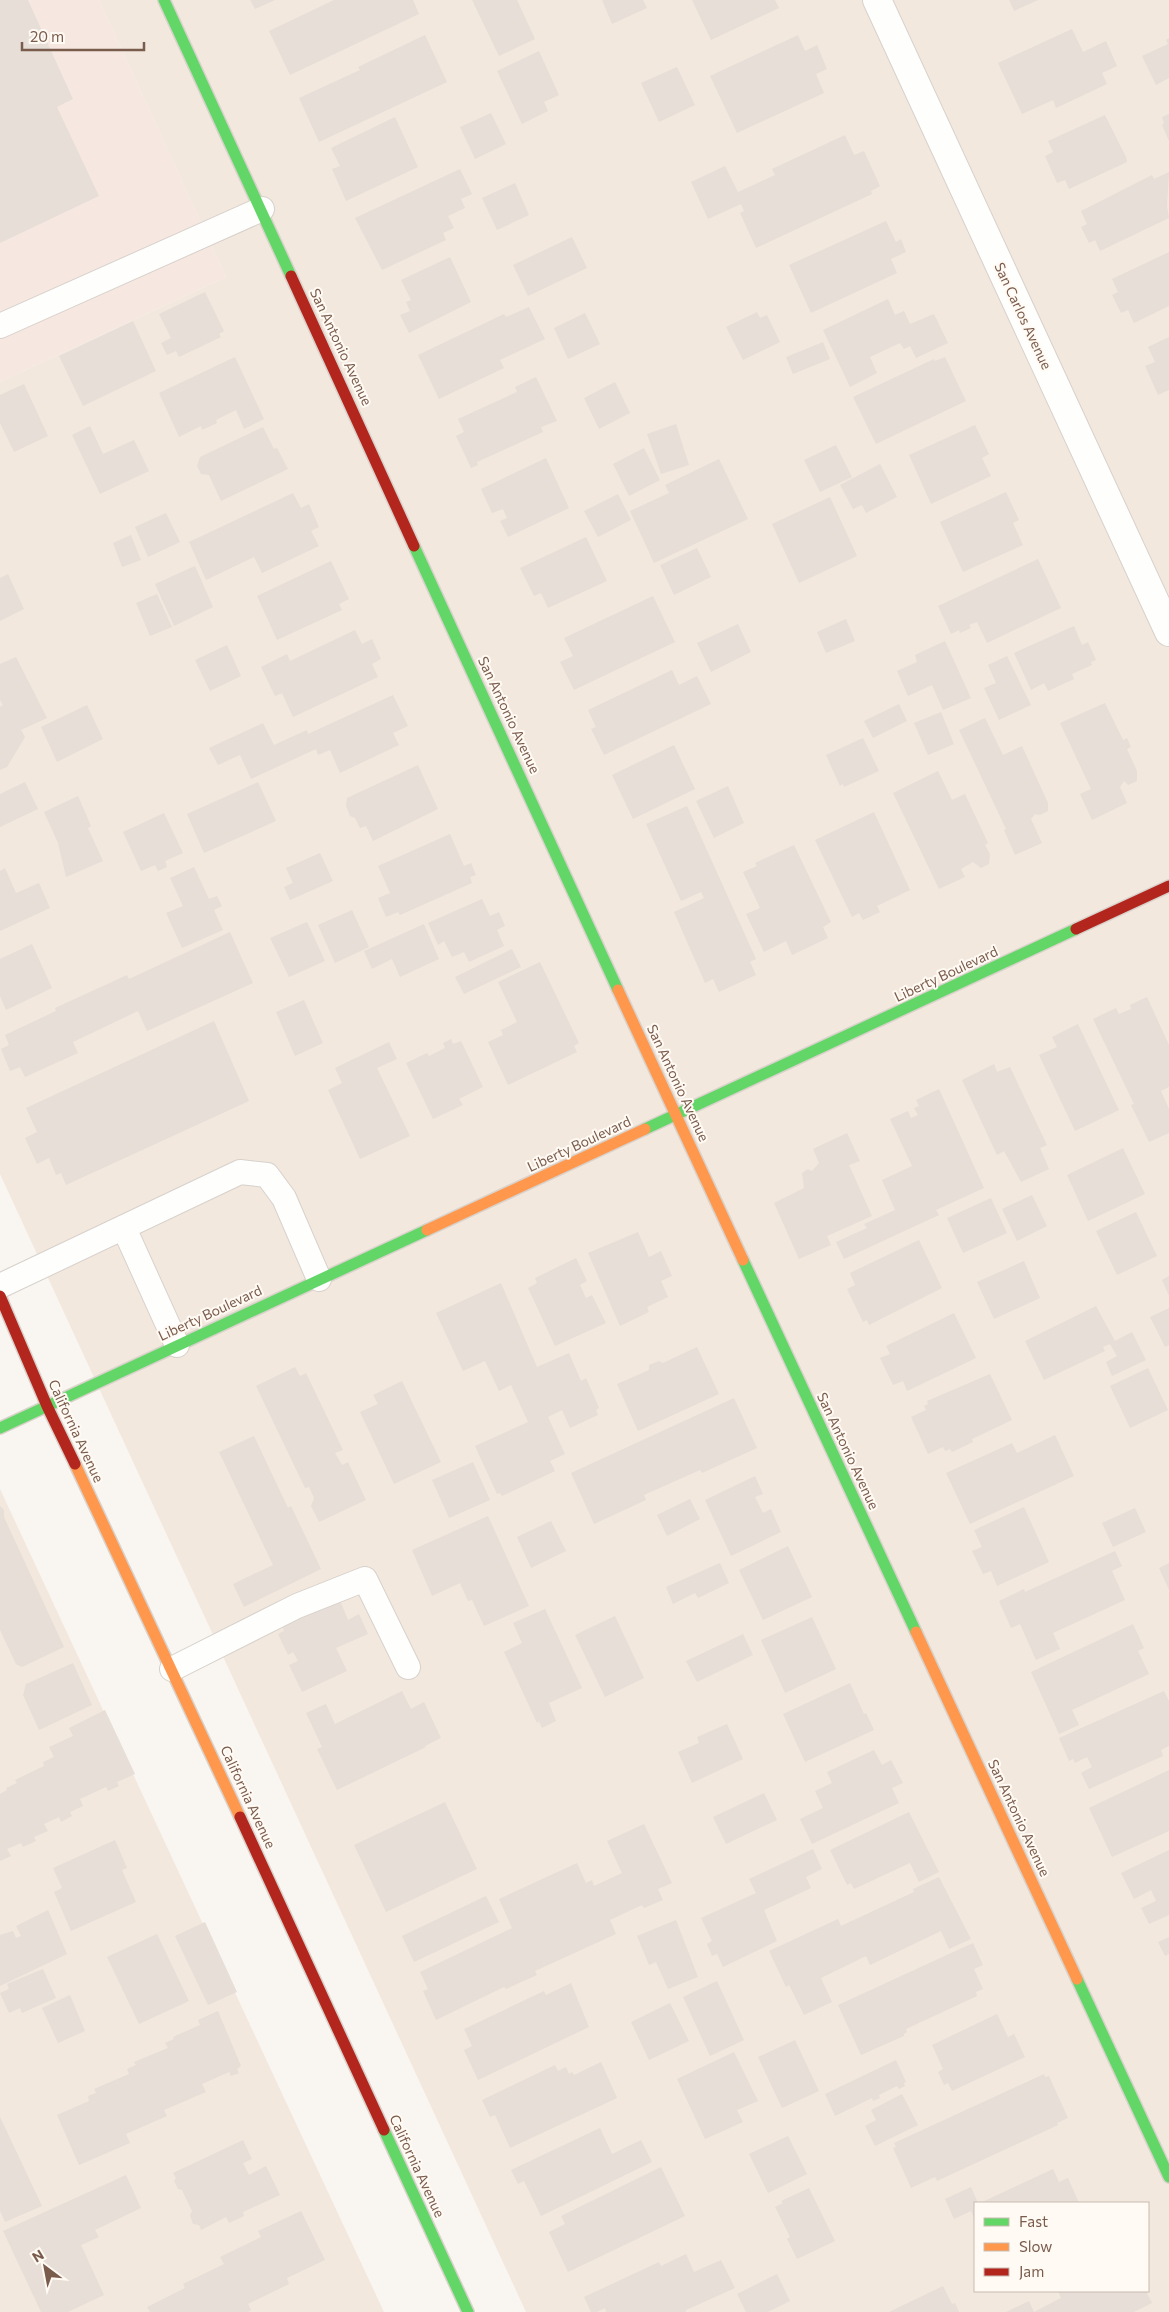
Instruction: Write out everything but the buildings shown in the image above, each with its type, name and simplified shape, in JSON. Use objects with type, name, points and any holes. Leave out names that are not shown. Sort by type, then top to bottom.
[{"type":"street","name":"San Antonio Avenue","points":[[164,0],[262,210],[676,1116],[1169,2177]]},
{"type":"street","name":"San Carlos Avenue","points":[[877,0],[1169,632]]},
{"type":"street","name":"Liberty Boulevard","points":[[0,1428],[1169,886]]},
{"type":"street","name":"California Avenue","points":[[0,1296],[47,1406],[172,1669],[468,2312]]},
{"type":"lane","points":[[0,326],[262,210]]},
{"type":"lane","points":[[0,1286],[240,1172],[267,1175],[284,1198],[319,1279]]},
{"type":"lane","points":[[124,1228],[177,1345]]},
{"type":"lane","points":[[172,1669],[297,1606],[365,1579],[408,1667]]},
{"type":"shaded area","points":[[0,0],[99,0],[226,277],[0,382]]},
{"type":"shaded area","points":[[99,0],[1169,0],[1169,2312],[526,2312],[0,1174],[0,382],[226,277]]},
{"type":"shaded area","points":[[0,1489],[384,2312],[0,2312]]},
{"type":"traffic: fast","points":[[164,0],[291,276]]},
{"type":"traffic: fast","points":[[414,546],[618,990]]},
{"type":"traffic: fast","points":[[645,1129],[1076,929]]},
{"type":"traffic: fast","points":[[0,1428],[427,1230]]},
{"type":"traffic: fast","points":[[743,1260],[916,1632]]},
{"type":"traffic: fast","points":[[1077,1979],[1169,2177]]},
{"type":"traffic: fast","points":[[384,2130],[468,2312]]},
{"type":"traffic: slow","points":[[618,990],[743,1260]]},
{"type":"traffic: slow","points":[[427,1230],[645,1129]]},
{"type":"traffic: slow","points":[[75,1464],[240,1817]]},
{"type":"traffic: slow","points":[[916,1632],[1077,1979]]},
{"type":"traffic: jam","points":[[291,276],[414,546]]},
{"type":"traffic: jam","points":[[1076,929],[1169,886]]},
{"type":"traffic: jam","points":[[0,1296],[47,1406],[75,1464]]},
{"type":"traffic: jam","points":[[240,1817],[384,2130]]}]
